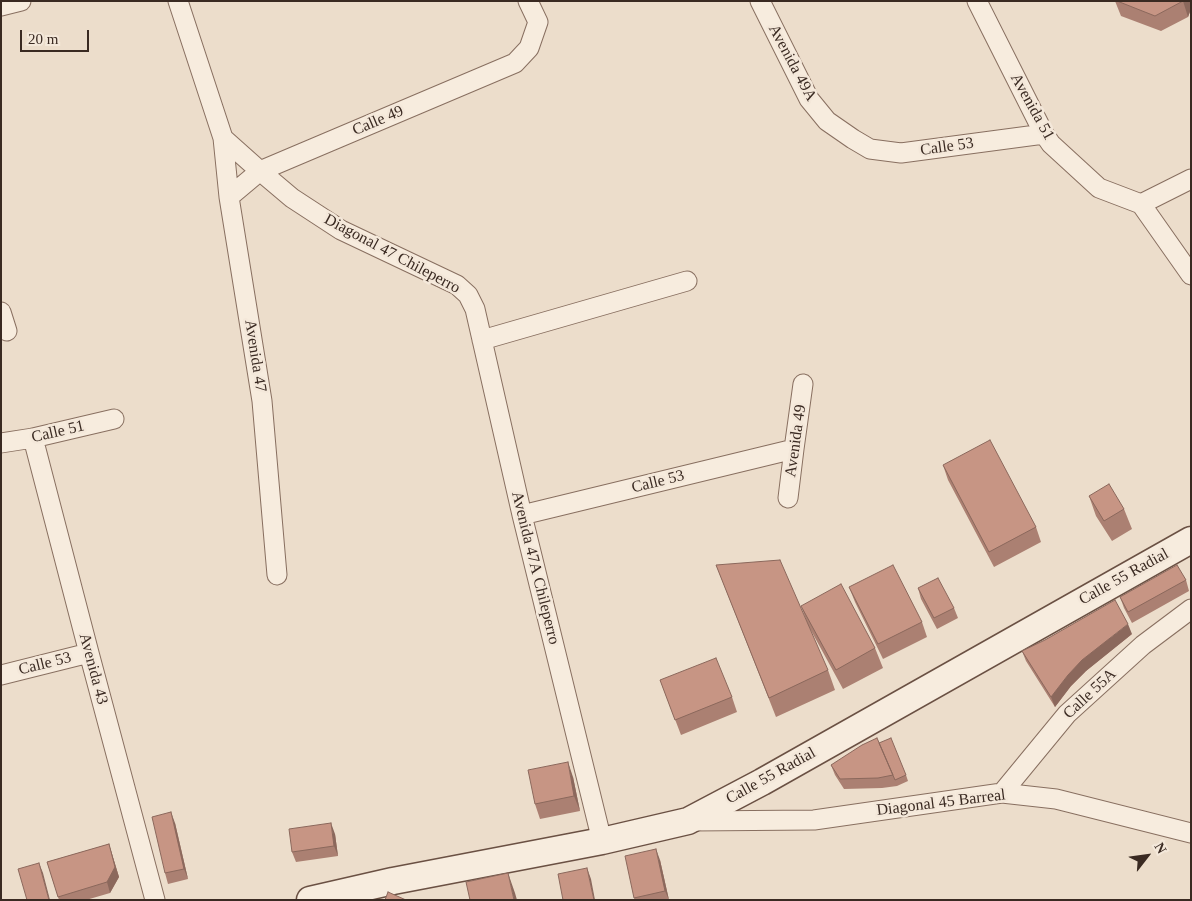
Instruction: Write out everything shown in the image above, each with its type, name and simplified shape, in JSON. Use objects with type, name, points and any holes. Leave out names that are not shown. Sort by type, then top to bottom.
[{"type":"main road","name":"Calle 55 Radial","points":[[310,900],[392,881],[602,841],[688,821],[762,782],[1191,540]]},
{"type":"street","points":[[1,6],[21,1]]},
{"type":"street","name":"Avenida 47","points":[[178,1],[223,138],[229,197],[262,401],[277,575]]},
{"type":"street","name":"Calle 49","points":[[229,197],[260,171],[515,63],[529,48],[538,22],[528,1]]},
{"type":"street","name":"Avenida 49A","points":[[760,1],[809,99],[827,121],[853,139]]},
{"type":"street","name":"Avenida 51","points":[[977,1],[1044,134],[1051,144],[1099,188],[1141,204]]},
{"type":"street","name":"Calle 53","points":[[853,139],[870,149],[900,153],[1044,134]]},
{"type":"street","name":"Diagonal 47 Chileperro","points":[[223,138],[292,198],[341,230],[457,285],[468,295]]},
{"type":"street","points":[[1191,179],[1141,204],[1191,276]]},
{"type":"street","points":[[482,340],[687,281]]},
{"type":"street","name":"Avenida 47A Chileperro","points":[[468,295],[475,309],[522,515],[602,841]]},
{"type":"street","points":[[1,312],[7,331]]},
{"type":"street","name":"Avenida 49","points":[[788,498],[803,384]]},
{"type":"street","name":"Calle 51","points":[[1,443],[33,438],[114,419]]},
{"type":"street","name":"Avenida 43","points":[[33,438],[155,900]]},
{"type":"street","name":"Calle 53","points":[[522,515],[794,449]]},
{"type":"street","name":"Calle 55A","points":[[1002,793],[1067,714],[1143,645],[1191,609]]},
{"type":"street","name":"Calle 53","points":[[1,675],[89,653]]},
{"type":"street","name":"Diagonal 45 Barreal","points":[[688,821],[814,820],[1002,793],[1056,799],[1191,833]]},
{"type":"building","points":[[1117,1],[1183,1],[1155,16]]},
{"type":"building","points":[[990,440],[1036,527],[989,552],[943,465]]},
{"type":"building","points":[[1109,484],[1124,509],[1104,521],[1089,496]]},
{"type":"building","points":[[780,560],[828,670],[769,698],[716,565]]},
{"type":"building","points":[[893,565],[922,622],[878,644],[849,587]]},
{"type":"building","points":[[1177,565],[1186,580],[1128,612],[1120,597]]},
{"type":"building","points":[[938,578],[954,608],[934,618],[918,588]]},
{"type":"building","points":[[841,584],[875,648],[836,670],[801,606]]},
{"type":"building","points":[[1115,600],[1128,624],[1082,660],[1051,697],[1022,651]]},
{"type":"building","points":[[716,658],[732,697],[675,720],[660,680]]},
{"type":"building","points":[[877,738],[893,775],[878,778],[840,779],[831,765],[862,745]]},
{"type":"building","points":[[891,738],[906,775],[895,780],[879,743]]},
{"type":"building","points":[[568,762],[574,796],[535,804],[528,770]]},
{"type":"building","points":[[171,812],[184,869],[165,873],[152,817]]},
{"type":"building","points":[[331,823],[334,846],[292,852],[289,829]]},
{"type":"building","points":[[109,844],[115,867],[107,882],[58,897],[47,862]]},
{"type":"building","points":[[656,849],[665,891],[634,898],[625,856]]},
{"type":"building","points":[[39,863],[49,900],[27,900],[18,869]]},
{"type":"building","points":[[587,868],[594,900],[563,900],[558,874]]},
{"type":"building","points":[[508,873],[514,900],[470,900],[466,882]]},
{"type":"building","points":[[388,892],[406,900],[385,900]]}]
